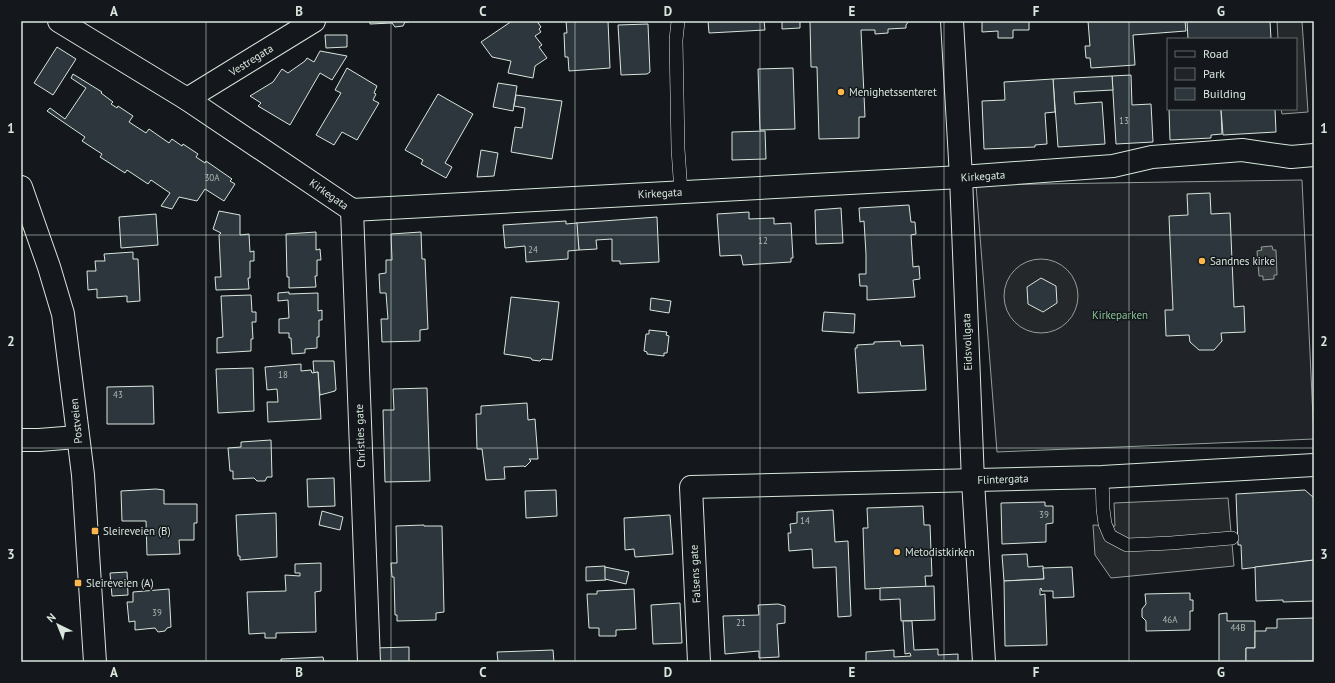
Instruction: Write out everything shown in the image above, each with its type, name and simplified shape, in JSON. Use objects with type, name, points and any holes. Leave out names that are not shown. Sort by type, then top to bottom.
[{"type":"street","name":"Kirkegata","points":[[59,21],[188,99],[352,210],[961,177],[1113,166],[1152,157],[1242,150],[1291,157],[1314,155]]},
{"type":"street","name":"Vestregata","points":[[188,99],[314,21]]},
{"type":"street","name":"Eidsvollgata","points":[[952,21],[961,177],[973,480],[984,662]]},
{"type":"street","name":"Postveien","points":[[21,187],[49,267],[63,314],[77,437],[83,475],[94,662]]},
{"type":"street","name":"Christies gate","points":[[352,210],[369,662]]},
{"type":"street","points":[[21,440],[77,437]]},
{"type":"street","name":"Flintergata","points":[[691,487],[1102,477],[1314,465]]},
{"type":"street","name":"Falsens gate","points":[[691,487],[699,662]]},
{"type":"lane","points":[[678,21],[676,40],[678,149],[681,192]]},
{"type":"lane","points":[[1102,477],[1105,524],[1110,536],[1127,545],[1232,538]]},
{"type":"green space","name":"Kirkeparken","points":[[1302,180],[1314,439],[997,452],[976,185]]},
{"type":"shaded area","points":[[1277,21],[1302,21],[1308,112],[1282,114],[1281,110],[1297,110],[1297,38],[1278,38]]},
{"type":"shaded area","points":[[1272,246],[1273,250],[1276,250],[1277,275],[1274,275],[1274,279],[1263,280],[1263,276],[1259,276],[1257,251],[1262,250],[1261,247]]},
{"type":"shaded area","points":[[1034,259],[1048,259],[1062,265],[1072,275],[1078,289],[1076,310],[1072,317],[1062,327],[1048,333],[1034,333],[1020,327],[1010,317],[1004,303],[1004,289],[1010,275],[1020,265]]},
{"type":"shaded area","points":[[1228,498],[1234,566],[1111,578],[1095,555],[1093,525],[1115,526],[1114,503]]},
{"type":"building","points":[[370,21],[409,22],[405,22],[403,26],[395,27],[392,23],[370,24]]},
{"type":"building","points":[[512,21],[537,21],[541,27],[539,29],[541,32],[535,36],[542,45],[539,47],[547,58],[535,66],[533,78],[508,73],[511,61],[492,57],[481,42]]},
{"type":"building","points":[[566,21],[608,21],[610,68],[569,71],[568,57],[565,57],[564,33],[567,33]]},
{"type":"building","points":[[708,21],[764,21],[765,30],[709,33]]},
{"type":"building","points":[[782,21],[800,21],[800,28],[782,29]]},
{"type":"building","name":"Menighetssenteret","points":[[810,21],[909,21],[906,28],[888,29],[888,33],[875,34],[875,30],[861,30],[865,117],[859,117],[859,138],[819,139],[817,67],[811,67]]},
{"type":"building","points":[[982,21],[1029,21],[1029,30],[1013,30],[1013,38],[998,38],[998,31],[982,32]]},
{"type":"building","points":[[1088,21],[1185,21],[1186,31],[1133,35],[1135,65],[1091,68],[1090,58],[1086,58],[1085,46],[1090,46]]},
{"type":"building","points":[[1187,21],[1270,21],[1271,38],[1188,38]]},
{"type":"building","points":[[648,24],[650,72],[647,74],[621,75],[618,25]]},
{"type":"building","points":[[325,35],[347,35],[347,47],[326,48]]},
{"type":"building","points":[[57,47],[76,59],[53,95],[34,83]]},
{"type":"building","points":[[320,51],[347,56],[332,80],[320,73],[290,125],[258,106],[261,103],[250,96],[273,82],[282,69],[288,73],[307,58],[314,62]]},
{"type":"building","points":[[347,68],[377,86],[374,93],[376,94],[373,100],[379,103],[357,140],[342,132],[334,145],[316,135],[341,93],[335,90]]},
{"type":"building","points":[[793,68],[795,129],[760,130],[758,69]]},
{"type":"building","points":[[73,74],[102,92],[101,93],[113,102],[111,104],[117,108],[118,106],[133,116],[129,122],[146,133],[149,129],[169,143],[172,139],[182,146],[183,144],[198,154],[196,157],[205,163],[206,161],[232,179],[230,181],[235,184],[224,201],[205,189],[197,201],[179,197],[172,209],[161,206],[170,193],[151,180],[148,184],[127,170],[125,173],[100,157],[102,154],[82,141],[85,137],[47,111],[50,108],[65,119],[86,88],[71,78]]},
{"type":"building","points":[[1131,75],[1132,105],[1151,104],[1153,142],[1116,144],[1112,76]]},
{"type":"building","points":[[1112,76],[1113,90],[1074,92],[1075,104],[1102,102],[1105,144],[1058,147],[1053,79]]},
{"type":"building","points":[[1053,79],[1055,112],[1045,113],[1047,144],[1035,145],[1035,147],[984,149],[982,101],[1005,100],[1004,82]]},
{"type":"building","points":[[498,83],[517,86],[513,111],[493,107]]},
{"type":"building","points":[[438,94],[473,114],[445,163],[452,167],[446,178],[421,164],[423,160],[405,150]]},
{"type":"building","points":[[516,95],[562,101],[552,159],[511,152],[515,127],[522,128],[525,108],[514,106]]},
{"type":"building","points":[[1169,110],[1221,110],[1222,134],[1211,135],[1211,138],[1170,140]]},
{"type":"building","points":[[1221,110],[1275,110],[1276,132],[1223,135]]},
{"type":"building","points":[[765,131],[766,159],[732,160],[732,132]]},
{"type":"building","points":[[481,150],[498,153],[494,176],[477,177]]},
{"type":"building","name":"Sandnes kirke","points":[[1210,193],[1211,214],[1230,213],[1234,307],[1244,306],[1245,332],[1221,333],[1222,341],[1214,350],[1199,350],[1190,342],[1189,335],[1166,336],[1165,310],[1173,310],[1169,216],[1188,215],[1187,194]]},
{"type":"building","points":[[909,205],[911,222],[915,222],[916,234],[911,235],[913,267],[919,266],[920,279],[913,280],[915,297],[867,300],[867,286],[860,286],[859,274],[866,274],[866,254],[864,221],[860,222],[859,208]]},
{"type":"building","points":[[841,208],[843,243],[816,244],[815,210]]},
{"type":"building","points":[[219,211],[240,215],[240,235],[249,234],[250,252],[254,251],[254,261],[250,261],[250,278],[248,278],[249,289],[216,290],[215,277],[221,277],[219,235],[221,233],[213,229]]},
{"type":"building","points":[[749,212],[749,219],[774,218],[774,224],[791,223],[793,258],[791,258],[791,262],[743,265],[741,255],[720,256],[717,214]]},
{"type":"building","points":[[156,214],[158,245],[121,248],[119,217]]},
{"type":"building","points":[[657,217],[659,262],[620,264],[620,261],[612,261],[612,239],[596,240],[597,249],[579,250],[576,223]]},
{"type":"building","points":[[566,221],[566,224],[577,223],[579,250],[568,251],[568,259],[526,262],[525,246],[505,248],[503,225]]},
{"type":"building","points":[[316,232],[316,250],[320,249],[321,260],[317,260],[317,276],[315,276],[316,287],[289,288],[289,277],[287,277],[286,234]]},
{"type":"building","points":[[421,232],[422,259],[425,259],[428,329],[420,330],[420,341],[382,342],[381,319],[388,319],[386,293],[380,293],[379,274],[386,273],[386,260],[392,260],[391,234]]},
{"type":"building","points":[[133,252],[133,259],[138,259],[140,301],[127,302],[127,296],[97,298],[97,289],[88,290],[87,271],[96,271],[95,261],[105,261],[104,254]]},
{"type":"building","points":[[1041,278],[1056,286],[1057,303],[1043,312],[1028,304],[1027,287]]},
{"type":"building","points":[[289,292],[289,294],[318,293],[318,311],[322,310],[322,320],[319,320],[319,337],[317,337],[317,348],[305,349],[305,353],[292,354],[291,338],[289,338],[289,333],[279,333],[279,319],[289,318],[288,300],[278,301],[278,293]]},
{"type":"building","points":[[251,295],[252,312],[256,312],[256,322],[252,322],[253,339],[251,339],[251,351],[217,353],[217,338],[223,337],[221,296]]},
{"type":"building","points":[[511,297],[559,302],[552,360],[532,360],[531,358],[504,354]]},
{"type":"building","points":[[651,298],[671,301],[669,313],[650,310]]},
{"type":"building","points":[[824,312],[855,314],[854,333],[822,331]]},
{"type":"building","points":[[649,330],[667,332],[666,335],[669,336],[667,353],[664,353],[664,356],[647,354],[647,352],[644,351],[646,334],[649,334]]},
{"type":"building","points":[[900,341],[901,346],[923,345],[926,390],[858,393],[855,348],[857,348],[857,345],[874,344],[874,342]]},
{"type":"building","points":[[313,361],[334,361],[335,391],[320,395],[318,372],[314,373]]},
{"type":"building","points":[[301,364],[301,371],[311,370],[312,373],[318,372],[321,419],[268,422],[267,402],[278,402],[277,389],[267,390],[265,367]]},
{"type":"building","points":[[253,368],[254,411],[218,413],[216,369]]},
{"type":"building","points":[[153,386],[154,424],[107,424],[107,387]]},
{"type":"building","points":[[427,388],[430,481],[385,482],[383,410],[394,410],[393,389]]},
{"type":"building","points":[[527,403],[528,420],[535,419],[538,459],[529,459],[531,461],[525,467],[504,467],[505,479],[486,480],[482,449],[477,449],[476,414],[481,414],[481,406]]},
{"type":"building","points":[[271,440],[272,477],[267,477],[265,481],[257,481],[254,478],[233,479],[233,471],[230,471],[228,448],[241,447],[241,442]]},
{"type":"building","points":[[334,478],[335,506],[308,507],[307,479]]},
{"type":"building","points":[[164,490],[164,504],[197,504],[197,523],[194,523],[194,540],[179,540],[180,554],[147,555],[146,521],[122,521],[121,491]]},
{"type":"building","points":[[556,490],[557,516],[526,518],[525,491]]},
{"type":"building","points":[[1305,490],[1314,498],[1314,560],[1242,569],[1241,545],[1238,545],[1236,494]]},
{"type":"building","points":[[1045,502],[1045,506],[1053,506],[1053,523],[1046,524],[1046,542],[1002,544],[1001,503]]},
{"type":"building","name":"Metodistkirken","points":[[923,506],[924,525],[930,525],[932,576],[925,576],[926,587],[865,589],[863,528],[868,528],[867,508]]},
{"type":"building","points":[[833,510],[835,542],[848,541],[851,616],[838,617],[836,567],[813,568],[812,549],[789,551],[788,533],[791,533],[790,524],[797,523],[797,512]]},
{"type":"building","points":[[322,511],[343,517],[340,530],[319,525]]},
{"type":"building","points":[[276,513],[277,557],[240,560],[240,556],[238,556],[236,515]]},
{"type":"building","points":[[670,515],[673,554],[635,557],[634,549],[625,550],[624,518]]},
{"type":"building","points":[[396,526],[442,526],[444,612],[436,613],[436,620],[397,621],[397,615],[395,615],[394,577],[392,577],[391,563],[397,563]]},
{"type":"building","points":[[1027,554],[1028,567],[1043,566],[1044,579],[1004,581],[1002,555]]},
{"type":"building","points":[[1314,560],[1314,601],[1256,601],[1255,567]]},
{"type":"building","points":[[321,563],[321,591],[315,592],[316,632],[276,633],[276,638],[265,638],[265,633],[249,634],[247,592],[286,591],[285,575],[300,576],[300,573],[295,573],[295,564]]},
{"type":"building","points":[[605,566],[606,580],[586,581],[586,567]]},
{"type":"building","points":[[605,567],[629,572],[626,584],[605,579]]},
{"type":"building","points":[[1072,567],[1074,597],[1053,598],[1053,591],[1042,591],[1041,588],[1040,589],[1040,595],[1045,594],[1047,645],[1005,646],[1004,581],[1044,579],[1043,568]]},
{"type":"building","points":[[127,572],[128,595],[112,596],[110,573]]},
{"type":"building","points":[[934,586],[935,620],[901,621],[900,599],[880,600],[880,588]]},
{"type":"building","points":[[169,589],[171,627],[167,628],[165,631],[158,632],[155,628],[135,630],[135,621],[129,622],[127,602],[133,602],[133,592]]},
{"type":"building","points":[[634,589],[636,629],[616,630],[616,636],[599,636],[599,628],[589,628],[587,594],[597,594],[597,591]]},
{"type":"building","points":[[1190,593],[1190,600],[1193,600],[1193,611],[1190,611],[1190,630],[1146,631],[1146,621],[1142,617],[1142,609],[1146,604],[1145,594]]},
{"type":"building","points":[[680,603],[682,643],[653,644],[651,605]]},
{"type":"building","points":[[778,604],[785,606],[785,623],[777,624],[779,657],[759,658],[759,651],[725,654],[723,616],[759,615],[758,605]]},
{"type":"building","points":[[1227,613],[1227,621],[1255,621],[1255,648],[1246,648],[1246,662],[1219,662],[1219,614]]},
{"type":"building","points":[[1314,618],[1314,661],[1246,662],[1246,648],[1255,648],[1255,631],[1266,631],[1266,628],[1277,628],[1277,619]]},
{"type":"building","points":[[903,621],[912,621],[914,650],[938,649],[938,655],[958,654],[958,662],[863,662],[866,661],[866,652],[894,650],[894,657],[911,656],[910,653],[905,654]]},
{"type":"building","points":[[409,647],[409,662],[376,662],[375,648]]},
{"type":"building","points":[[553,650],[554,662],[498,662],[497,652]]},
{"type":"building","points":[[323,657],[324,662],[281,662],[281,659]]},
{"type":"place","name":"Menighetssenteret","points":[[841,92]]},
{"type":"place","name":"Sandnes kirke","points":[[1202,261]]},
{"type":"place","name":"Sleireveien (B)","points":[[95,531]]},
{"type":"place","name":"Metodistkirken","points":[[897,552]]},
{"type":"place","name":"Sleireveien (A)","points":[[78,583]]}]
